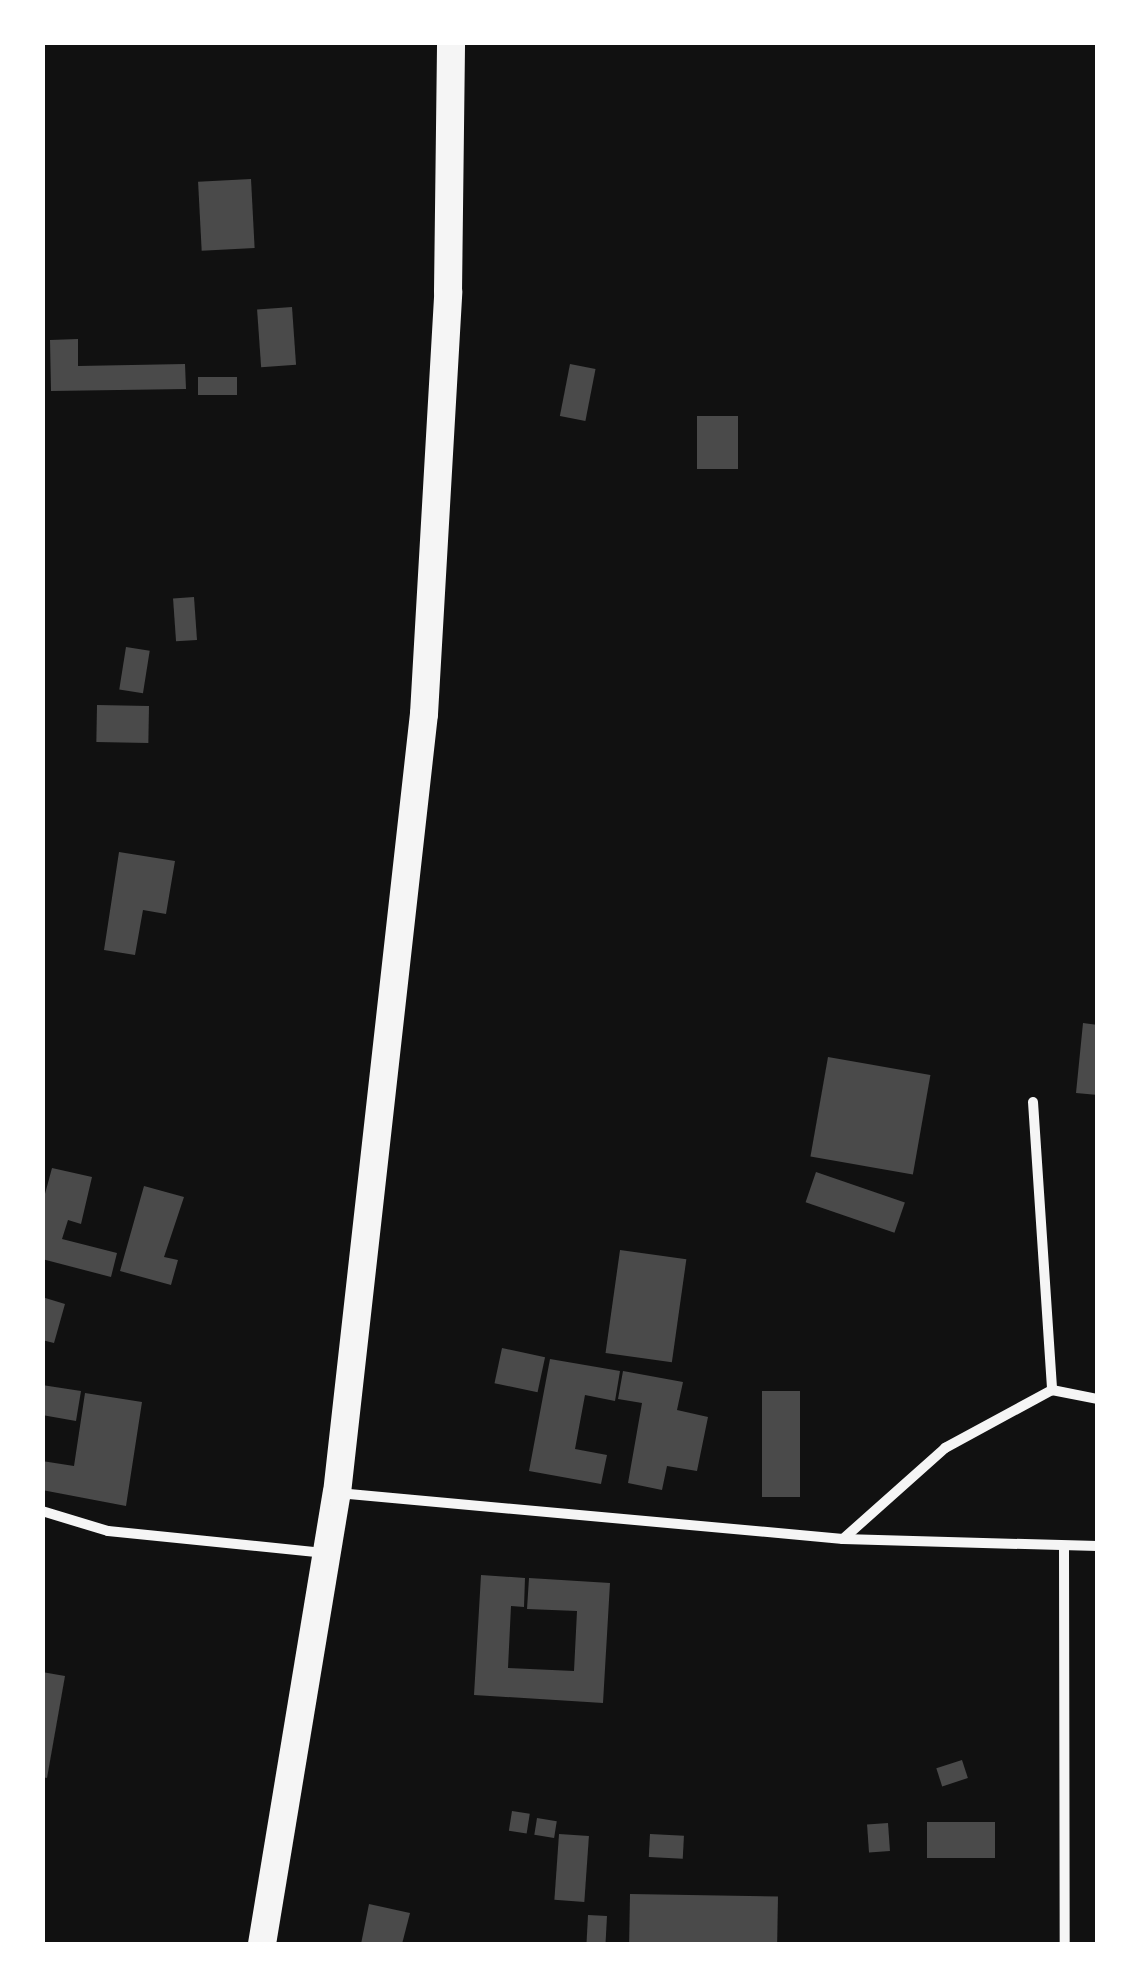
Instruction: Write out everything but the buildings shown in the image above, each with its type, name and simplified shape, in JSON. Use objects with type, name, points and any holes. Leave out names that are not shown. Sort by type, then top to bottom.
[{"type":"highway","points":[[262,1944],[337,1493],[424,714],[448,292],[451,42]]},
{"type":"street","points":[[1033,1102],[1052,1390]]},
{"type":"street","points":[[842,1539],[945,1448],[1052,1390],[1098,1400]]},
{"type":"street","points":[[337,1493],[842,1539],[1098,1546]]},
{"type":"street","points":[[42,1512],[108,1531],[327,1553]]},
{"type":"street","points":[[1064,1546],[1065,1944]]}]
